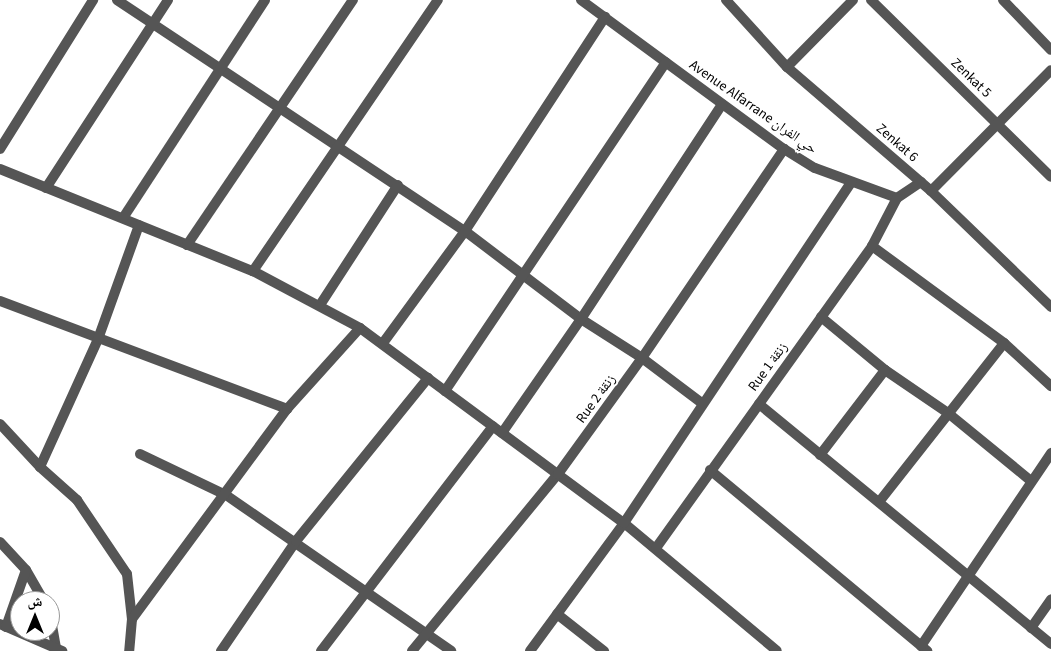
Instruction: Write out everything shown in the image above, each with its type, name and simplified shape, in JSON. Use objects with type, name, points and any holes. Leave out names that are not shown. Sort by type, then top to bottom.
[{"type":"street","points":[[0,149],[93,0]]},
{"type":"street","points":[[117,0],[220,70],[282,108],[465,230],[581,319],[642,358],[703,404]]},
{"type":"street","points":[[46,188],[168,0]]},
{"type":"street","points":[[123,218],[265,0]]},
{"type":"street","points":[[187,245],[282,108],[353,0]]},
{"type":"street","points":[[253,270],[340,146],[438,0]]},
{"type":"street","name":"Avenue Alfarrane حي الفران","points":[[581,0],[784,149],[815,168],[897,198]]},
{"type":"street","name":"Zenkat 6","points":[[726,0],[787,67],[931,191],[1051,307]]},
{"type":"street","points":[[787,67],[854,0]]},
{"type":"street","name":"Zenkat 5","points":[[871,0],[1051,177]]},
{"type":"street","points":[[1003,0],[1051,50]]},
{"type":"street","points":[[382,343],[465,230],[606,17]]},
{"type":"street","points":[[445,391],[521,274],[666,62]]},
{"type":"street","points":[[931,191],[1051,70]]},
{"type":"street","points":[[502,432],[581,319],[722,104]]},
{"type":"street","name":"Rue 2 زنقة","points":[[412,651],[558,474],[642,358],[784,149]]},
{"type":"street","points":[[0,169],[253,270],[360,328],[624,523],[777,651]]},
{"type":"street","points":[[530,651],[624,523],[851,182]]},
{"type":"street","points":[[897,198],[921,182]]},
{"type":"street","points":[[320,305],[398,185]]},
{"type":"street","name":"Rue 1 زنقة","points":[[656,548],[872,246],[897,198]]},
{"type":"street","points":[[40,467],[98,339],[139,225]]},
{"type":"street","points":[[872,246],[1004,343],[1051,386]]},
{"type":"street","points":[[0,301],[287,409]]},
{"type":"street","points":[[821,317],[885,370],[948,413],[1031,481]]},
{"type":"street","points":[[132,619],[287,409],[360,328]]},
{"type":"street","points":[[879,502],[1004,343]]},
{"type":"street","points":[[820,456],[885,370]]},
{"type":"street","points":[[221,651],[296,541],[428,378]]},
{"type":"street","points":[[759,404],[1051,644]]},
{"type":"street","points":[[0,424],[40,467],[77,500],[127,574],[132,619],[129,651]]},
{"type":"street","points":[[321,651],[493,426]]},
{"type":"street","points":[[710,470],[924,648],[967,576],[1051,453]]},
{"type":"street","points":[[140,454],[226,494],[296,541],[451,651]]},
{"type":"street","points":[[0,542],[26,570],[38,591]]},
{"type":"street","points":[[26,570],[3,626],[59,650]]},
{"type":"street","points":[[1031,628],[1051,599]]},
{"type":"street","points":[[557,614],[604,651]]}]
